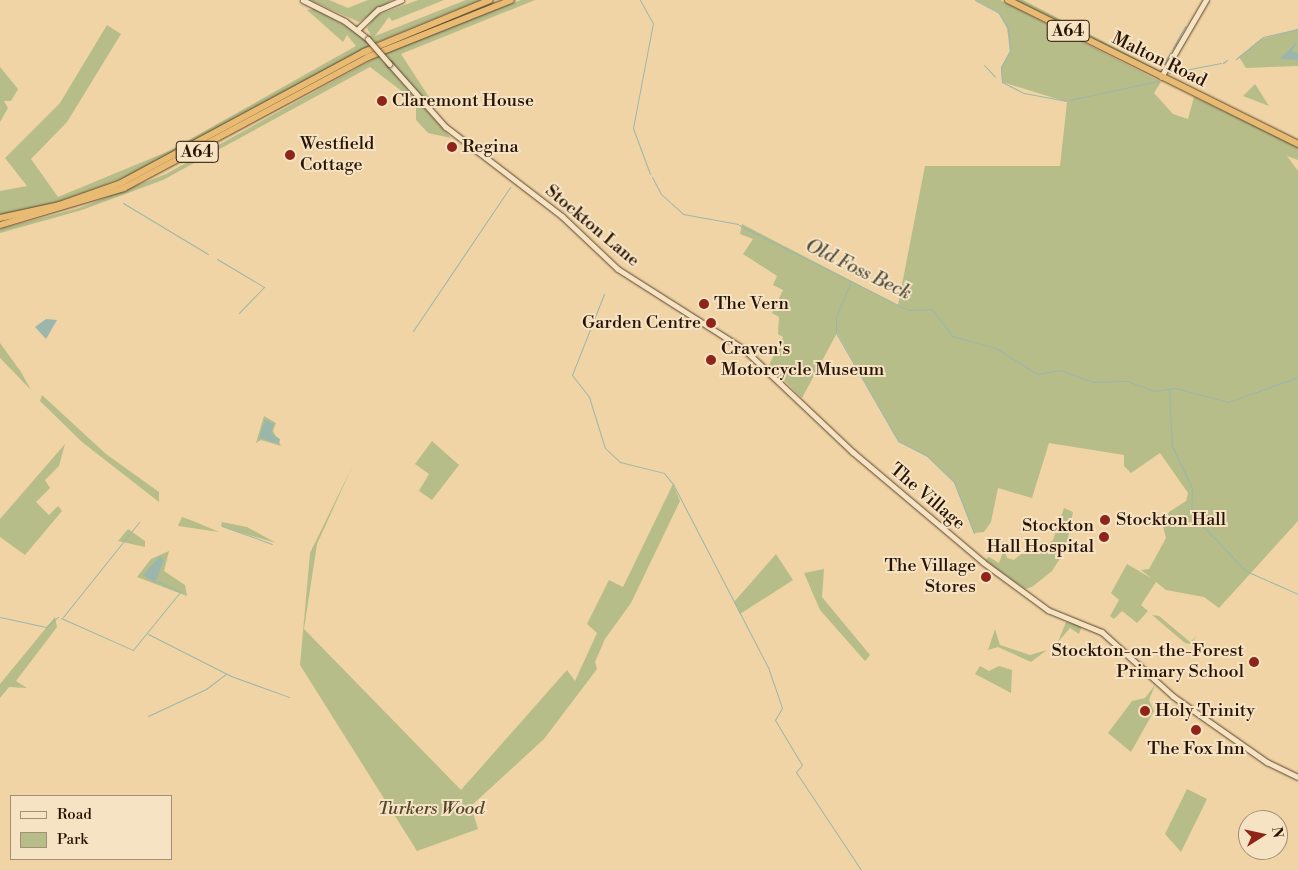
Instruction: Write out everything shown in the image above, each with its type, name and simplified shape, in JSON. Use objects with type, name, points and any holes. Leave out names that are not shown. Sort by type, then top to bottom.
[{"type":"highway","name":"A64","points":[[0,218],[59,205],[121,183],[364,52],[490,0]]},
{"type":"highway","name":"A64","points":[[0,225],[124,188],[368,57],[511,0]]},
{"type":"highway","name":"Malton Road","points":[[1008,0],[1298,144]]},
{"type":"street","name":"Stockton Lane","points":[[303,0],[358,29],[446,127],[562,216],[618,269],[744,349],[871,467]]},
{"type":"street","points":[[358,29],[378,10],[401,0]]},
{"type":"street","points":[[1161,77],[1206,0]]},
{"type":"street","name":"The Village","points":[[871,467],[1026,595],[1053,612],[1102,632],[1165,690],[1284,771],[1298,777]]},
{"type":"green space","points":[[310,0],[329,0],[348,8],[368,0],[392,0],[359,22]]},
{"type":"green space","points":[[418,0],[444,0],[392,21],[389,17],[375,36],[466,0],[480,0],[375,43],[367,28],[375,16]]},
{"type":"green space","points":[[521,0],[535,0],[401,54],[429,97],[426,101],[383,53]]},
{"type":"green space","points":[[975,0],[1000,0],[1161,82],[1154,93],[1173,114],[1188,119],[1194,97],[1298,147],[1298,160],[1287,156],[1298,171],[1298,521],[1219,608],[1204,597],[1166,590],[1156,582],[1141,605],[1148,611],[1137,623],[1122,611],[1114,619],[1110,616],[1119,600],[1111,593],[1127,564],[1151,578],[1141,570],[1149,569],[1166,538],[1163,526],[1169,512],[1186,501],[1188,493],[1160,453],[1131,473],[1124,466],[1124,455],[1049,443],[1032,498],[998,488],[991,522],[984,532],[974,533],[954,482],[927,456],[898,441],[837,333],[802,398],[769,365],[783,337],[778,334],[779,317],[772,313],[783,290],[773,285],[777,276],[743,254],[753,239],[740,234],[742,224],[898,305],[925,166],[1060,166],[1067,102],[1002,82],[1001,67],[1010,51],[1007,28],[998,12]]},
{"type":"green space","points":[[1015,0],[1023,0],[1162,72],[1160,74]]},
{"type":"green space","points":[[314,9],[352,29],[372,47],[128,176],[52,204],[0,216],[0,191],[27,186],[5,158],[60,103],[107,25],[121,34],[67,122],[31,159],[58,197],[169,151],[356,46],[347,35],[343,42],[307,10]]},
{"type":"green space","points":[[1298,29],[1298,66],[1246,68],[1239,57],[1261,39]]},
{"type":"green space","points":[[379,56],[451,138],[428,133],[416,120],[416,102],[370,67],[163,180],[82,210],[0,233],[0,229],[79,208],[166,174]]},
{"type":"green space","points":[[0,67],[18,89],[11,101],[4,101],[8,108],[0,122]]},
{"type":"green space","points":[[1255,84],[1269,106],[1243,96]]},
{"type":"green space","points":[[0,343],[21,372],[31,390],[0,358]]},
{"type":"green space","points":[[42,395],[106,454],[159,492],[159,502],[82,442],[40,401]]},
{"type":"green space","points":[[264,416],[276,423],[273,431],[281,446],[261,440],[256,443]]},
{"type":"green space","points":[[432,441],[459,465],[432,500],[419,491],[429,474],[415,464]]},
{"type":"green space","points":[[65,444],[59,466],[45,480],[50,488],[36,502],[49,515],[58,506],[62,511],[25,555],[0,537],[0,519]]},
{"type":"green space","name":"Turkers Wood","points":[[353,465],[317,544],[304,629],[461,790],[567,670],[575,681],[597,633],[587,624],[609,580],[623,587],[673,484],[680,501],[631,603],[605,639],[595,662],[597,669],[544,739],[471,806],[478,829],[417,851],[300,665],[310,553]]},
{"type":"green space","points":[[1064,508],[1073,512],[1066,549],[1052,571],[1032,587],[1025,589],[985,560],[989,557],[999,563],[1004,549],[1007,558],[1014,560],[1027,549],[1044,547],[1053,540]]},
{"type":"green space","points":[[182,517],[193,521],[219,532],[178,526]]},
{"type":"green space","points":[[222,522],[247,527],[276,543],[221,526]]},
{"type":"green space","points":[[128,529],[145,541],[145,547],[118,541]]},
{"type":"green space","points":[[169,551],[164,571],[185,585],[187,596],[137,577],[151,559]]},
{"type":"green space","points":[[776,554],[793,580],[740,614],[734,602]]},
{"type":"green space","points":[[824,569],[822,597],[870,655],[865,661],[820,610],[804,573]]},
{"type":"green space","points":[[1152,615],[1159,616],[1190,642],[1197,636],[1190,644],[1185,643]]},
{"type":"green space","points":[[55,617],[57,627],[16,681],[27,688],[9,687],[0,698],[0,684]]},
{"type":"green space","points":[[1066,622],[1082,626],[1079,634],[1070,628],[1058,642]]},
{"type":"green space","points":[[995,629],[1000,645],[1030,655],[1047,650],[1031,662],[998,647],[988,650]]},
{"type":"green space","points":[[980,666],[989,671],[999,666],[1012,670],[1011,693],[975,674]]},
{"type":"green space","points":[[1155,685],[1149,700],[1154,711],[1131,752],[1108,733],[1132,701],[1145,698]]},
{"type":"green space","points":[[1187,789],[1207,799],[1181,852],[1165,834]]},
{"type":"shaded area","points":[[1298,41],[1292,51],[1298,53],[1298,60],[1279,59]]},
{"type":"shaded area","points":[[46,319],[57,320],[46,339],[35,327]]},
{"type":"shaded area","points":[[265,419],[274,424],[271,433],[280,439],[279,444],[259,438]]},
{"type":"shaded area","points":[[160,556],[164,560],[155,583],[143,575]]},
{"type":"waterway","name":"Old Foss Beck","points":[[640,0],[653,23],[633,128],[650,174]]},
{"type":"waterway","points":[[975,0],[998,12],[1008,28],[1010,51],[1001,67],[1002,82],[1024,93],[1066,101]]},
{"type":"waterway","points":[[1173,48],[1185,26]]},
{"type":"waterway","points":[[1236,59],[1263,37],[1298,29]]},
{"type":"waterway","points":[[1163,65],[1170,53]]},
{"type":"waterway","points":[[1223,63],[1227,60]]},
{"type":"waterway","points":[[1169,73],[1221,63]]},
{"type":"waterway","points":[[984,65],[995,77]]},
{"type":"waterway","points":[[1069,100],[1158,81]]},
{"type":"waterway","name":"Old Foss Beck","points":[[652,177],[661,194],[683,214],[738,224]]},
{"type":"waterway","points":[[413,331],[510,187]]},
{"type":"waterway","points":[[123,203],[208,254]]},
{"type":"waterway","name":"Old Foss Beck","points":[[739,225],[908,310],[932,309],[952,336],[996,348],[1037,374],[1060,370],[1093,382],[1127,381],[1154,391],[1175,388],[1228,402],[1298,377]]},
{"type":"waterway","points":[[217,259],[264,287],[239,313]]},
{"type":"waterway","points":[[851,281],[836,317],[836,333],[898,441],[927,456],[954,482],[974,533]]},
{"type":"waterway","points":[[604,294],[572,375],[589,397],[605,448],[620,462],[664,473],[673,484],[768,667],[782,708],[775,720],[802,765],[796,772],[861,870]]},
{"type":"waterway","points":[[1169,389],[1172,446],[1192,488],[1191,511]]},
{"type":"waterway","points":[[1194,515],[1197,519]]},
{"type":"waterway","points":[[1198,521],[1246,571],[1298,594]]},
{"type":"waterway","points":[[63,617],[139,522]]},
{"type":"waterway","points":[[222,526],[272,544]]},
{"type":"waterway","points":[[61,618],[133,650],[180,592],[156,581]]},
{"type":"waterway","points":[[0,617],[46,627],[58,617]]},
{"type":"waterway","points":[[148,634],[231,676],[289,697]]},
{"type":"waterway","points":[[148,716],[206,689],[226,674]]},
{"type":"place","name":"Claremont House","points":[[382,101]]},
{"type":"place","name":"Regina","points":[[452,147]]},
{"type":"place","name":"Westfield Cottage","points":[[290,155]]},
{"type":"place","name":"The Vern","points":[[704,304]]},
{"type":"place","name":"Garden Centre","points":[[711,323]]},
{"type":"place","name":"Craven's Motorcycle Museum","points":[[711,360]]},
{"type":"place","name":"Stockton Hall","points":[[1105,520]]},
{"type":"place","name":"Stockton Hall Hospital","points":[[1104,537]]},
{"type":"place","name":"The Village Stores","points":[[986,577]]},
{"type":"place","name":"Stockton-on-the-Forest Primary School","points":[[1254,662]]},
{"type":"place","name":"Holy Trinity","points":[[1145,711]]},
{"type":"place","name":"The Fox Inn","points":[[1196,730]]}]
